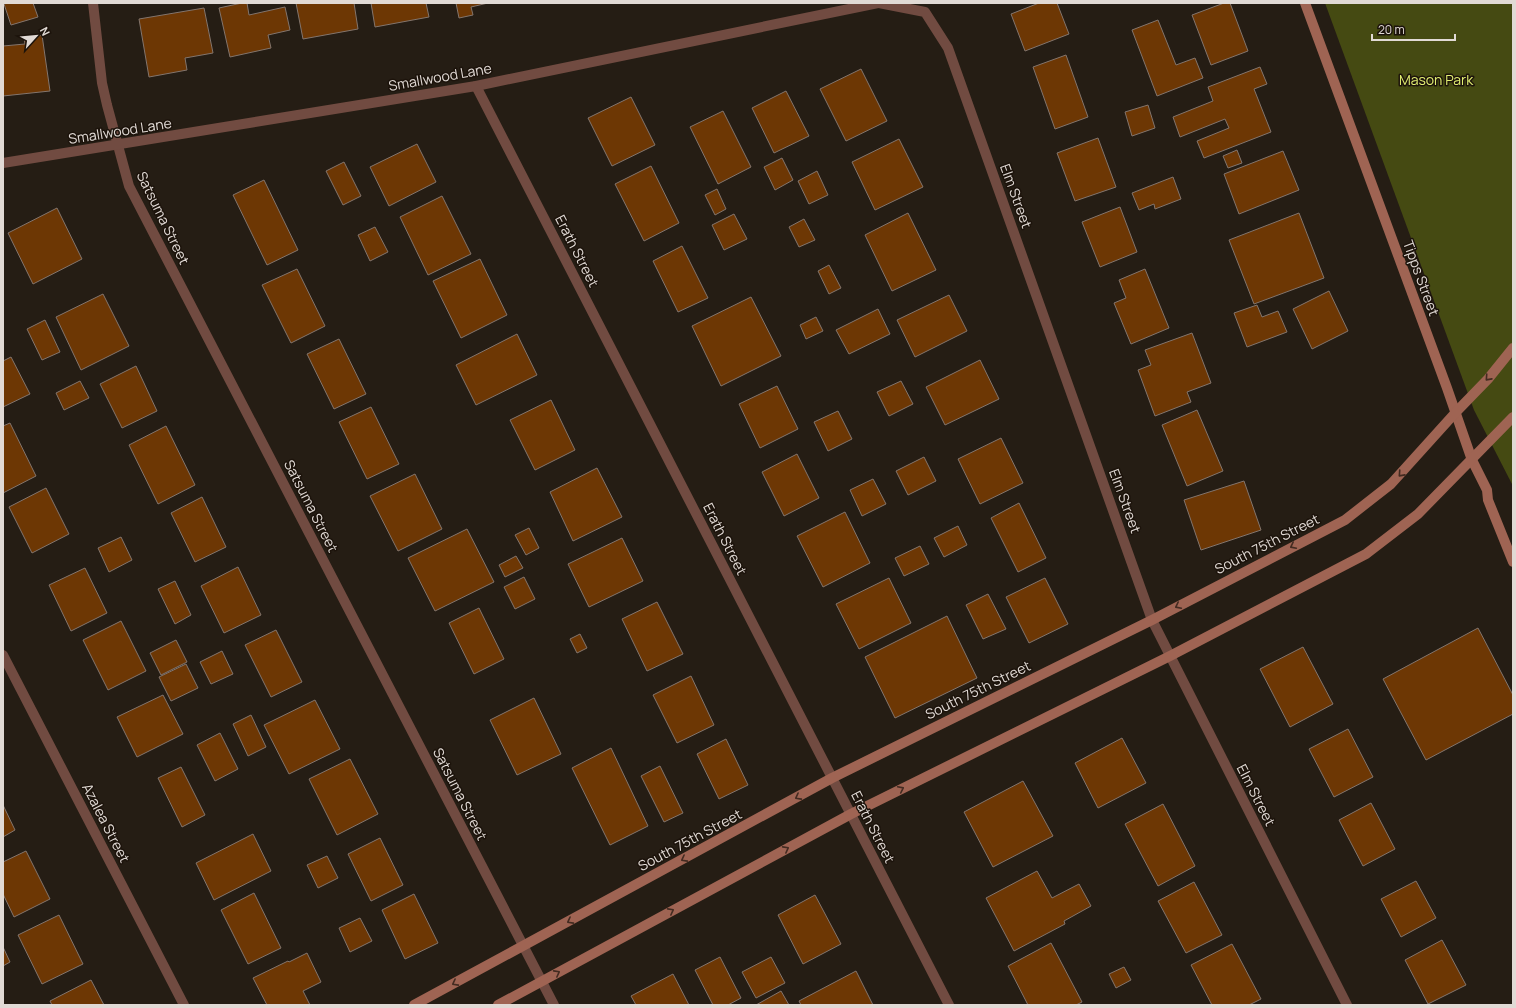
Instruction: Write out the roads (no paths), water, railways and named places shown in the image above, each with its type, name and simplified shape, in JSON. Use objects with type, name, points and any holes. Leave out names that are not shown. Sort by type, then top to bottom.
[{"type":"main road","name":"Tipps Street","points":[[1305,3],[1456,412],[1472,460],[1487,490],[1488,500],[1513,562]]},
{"type":"main road","name":"South 75th Street","points":[[414,1005],[832,778],[1152,620],[1345,520],[1391,484],[1488,379],[1513,348]]},
{"type":"main road","points":[[498,1005],[851,814],[1170,656],[1366,554],[1418,514],[1513,417]]},
{"type":"street","name":"Satsuma Street","points":[[93,3],[102,83],[129,186],[554,1005]]},
{"type":"street","name":"Smallwood Lane","points":[[3,163],[118,146],[476,86],[878,3],[901,8]]},
{"type":"street","name":"Elm Street","points":[[901,8],[925,12],[948,48],[1152,620],[1347,1005]]},
{"type":"street","name":"Erath Street","points":[[476,86],[949,1005]]},
{"type":"street","name":"Azalea Street","points":[[3,655],[184,1005]]},
{"type":"park label","name":"Mason Park","points":[[1436,80]]}]
